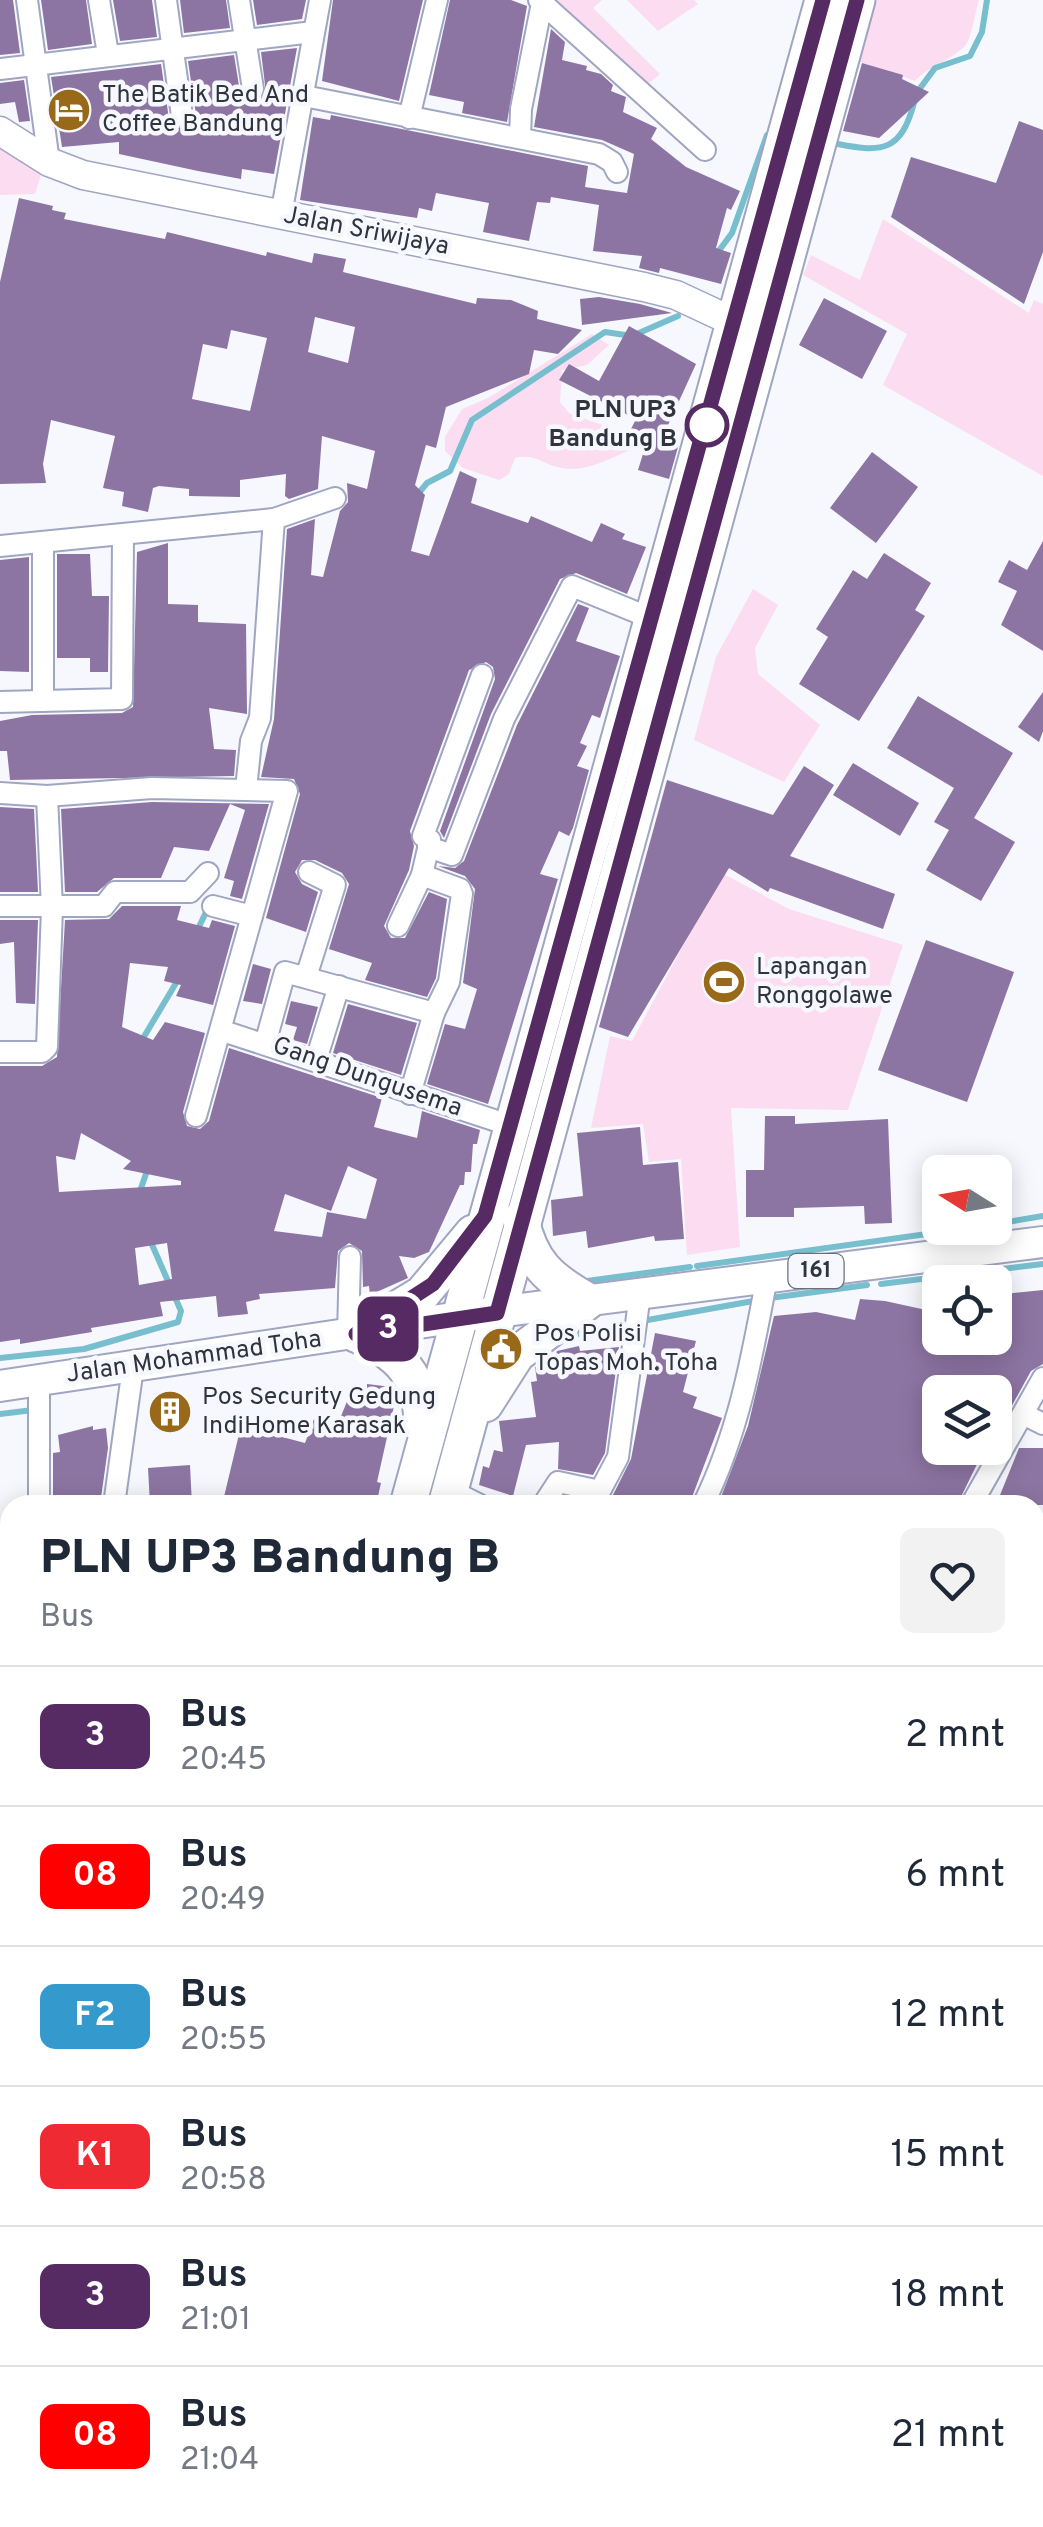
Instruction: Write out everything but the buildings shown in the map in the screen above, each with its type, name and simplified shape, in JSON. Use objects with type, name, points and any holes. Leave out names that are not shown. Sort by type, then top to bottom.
[{"type":"highway","points":[[411,1495],[823,0]]},
{"type":"highway","points":[[458,1490],[521,1218],[857,0]]},
{"type":"highway","points":[[352,1334],[433,1284],[485,1216]]},
{"type":"highway","points":[[458,1490],[504,1370],[518,1354],[588,1301],[557,1283],[537,1265],[521,1218]]},
{"type":"highway","points":[[352,1334],[391,1352],[413,1375],[422,1409],[422,1456]]},
{"type":"main road","name":"Jalan Sriwijaya","points":[[0,131],[49,162],[83,175],[686,300],[736,323]]},
{"type":"main road","name":"Jalan Mohammad Toha","points":[[0,1386],[459,1318],[1043,1242]]},
{"type":"street","points":[[27,0],[49,162]]},
{"type":"street","points":[[99,0],[108,54]]},
{"type":"street","points":[[166,0],[182,116]]},
{"type":"street","points":[[239,0],[253,89]]},
{"type":"street","points":[[281,216],[320,0]]},
{"type":"street","points":[[410,118],[436,0]]},
{"type":"street","points":[[520,138],[523,95],[540,1]]},
{"type":"street","points":[[540,1],[704,150]]},
{"type":"street","points":[[0,68],[313,32]]},
{"type":"street","points":[[304,96],[600,154],[612,162],[617,172]]},
{"type":"street","points":[[0,546],[274,518],[336,498]]},
{"type":"street","points":[[246,790],[251,742],[260,718],[274,518]]},
{"type":"street","points":[[0,702],[122,699],[123,535]]},
{"type":"street","points":[[43,701],[44,544]]},
{"type":"street","points":[[428,847],[452,855],[509,708],[572,586],[654,619]]},
{"type":"street","points":[[398,926],[422,876],[430,840],[423,836],[479,684],[509,708]]},
{"type":"street","points":[[0,793],[47,796],[105,789],[287,791],[223,1031],[196,1116]]},
{"type":"street","points":[[0,1052],[42,1052],[47,1047],[52,908],[47,796]]},
{"type":"street","points":[[0,906],[104,906],[115,892],[190,892],[208,872]]},
{"type":"street","points":[[306,977],[335,884],[309,872]]},
{"type":"street","points":[[410,1094],[434,1014],[449,982],[462,894],[460,889],[422,876]]},
{"type":"street","points":[[213,906],[253,912]]},
{"type":"street","points":[[265,1044],[282,974],[306,977],[434,1014]]},
{"type":"street","points":[[316,1060],[339,986]]},
{"type":"street","name":"Gang Dungusema","points":[[223,1031],[316,1060],[336,1072],[512,1126]]},
{"type":"street","points":[[350,1258],[352,1334]]},
{"type":"street","points":[[708,1495],[724,1462],[743,1403],[767,1277]]},
{"type":"street","points":[[550,1495],[558,1482],[600,1491],[618,1456],[640,1294]]},
{"type":"street","points":[[115,1495],[134,1368]]},
{"type":"street","points":[[978,1495],[1034,1419],[1043,1378]]},
{"type":"street","points":[[39,1380],[40,1495]]},
{"type":"shaded area","points":[[544,0],[602,0],[593,8],[660,74],[636,94]]},
{"type":"shaded area","points":[[627,0],[694,0],[698,4],[658,31]]},
{"type":"shaded area","points":[[871,0],[979,0],[964,47],[915,81],[852,59]]},
{"type":"shaded area","points":[[0,146],[42,172],[35,194],[0,195]]},
{"type":"shaded area","points":[[883,219],[1029,313],[1034,300],[1043,304],[1043,476],[883,385],[907,334],[803,275],[811,255],[860,280]]},
{"type":"shaded area","points":[[592,334],[609,345],[587,365],[562,370],[560,402],[569,413],[608,427],[630,450],[579,469],[561,468],[528,457],[515,458],[509,474],[499,480],[463,468],[445,451],[445,437],[462,409],[488,398]]},
{"type":"shaded area","points":[[753,589],[778,605],[755,648],[758,674],[820,725],[784,782],[694,740],[716,657]]},
{"type":"shaded area","points":[[722,873],[789,909],[903,945],[848,1110],[731,1108],[740,1247],[687,1255],[681,1159],[649,1162],[643,1124],[591,1128],[610,1036],[632,1041]]},
{"type":"waterway","points":[[918,91],[935,68],[970,56],[982,32],[987,0]]},
{"type":"waterway","points":[[838,144],[867,148],[888,145],[903,131],[914,103]]},
{"type":"waterway","points":[[715,256],[732,233],[767,135]]},
{"type":"waterway","points":[[418,494],[427,483],[450,471],[472,420],[605,332],[632,336],[678,316]]},
{"type":"waterway","points":[[196,933],[208,908]]},
{"type":"waterway","points":[[142,1040],[179,978]]},
{"type":"waterway","points":[[139,1194],[148,1168]]},
{"type":"waterway","points":[[1012,1221],[1043,1216]]},
{"type":"waterway","points":[[697,1266],[922,1235]]},
{"type":"waterway","points":[[0,1358],[84,1349],[178,1322],[181,1311],[150,1240]]},
{"type":"waterway","points":[[881,1284],[1043,1264]]},
{"type":"waterway","points":[[587,1281],[690,1267]]},
{"type":"waterway","points":[[770,1298],[867,1285]]},
{"type":"waterway","points":[[642,1321],[759,1300]]},
{"type":"waterway","points":[[566,1337],[632,1323]]},
{"type":"waterway","points":[[0,1414],[33,1410]]},
{"type":"bus line","name":"3","points":[[823,0],[485,1216],[433,1284],[356,1334],[497,1313],[857,0]]},
{"type":"place","name":"The Batik Bed And Coffee Bandung","points":[[69,110]]},
{"type":"place","name":"PLN UP3 Bandung B","points":[[707,425]]},
{"type":"place","name":"Lapangan Ronggolawe","points":[[724,982]]},
{"type":"place","name":"Pos Polisi Topas Moh. Toha","points":[[501,1349]]},
{"type":"place","name":"Pos Security Gedung IndiHome Karasak","points":[[170,1412]]}]
